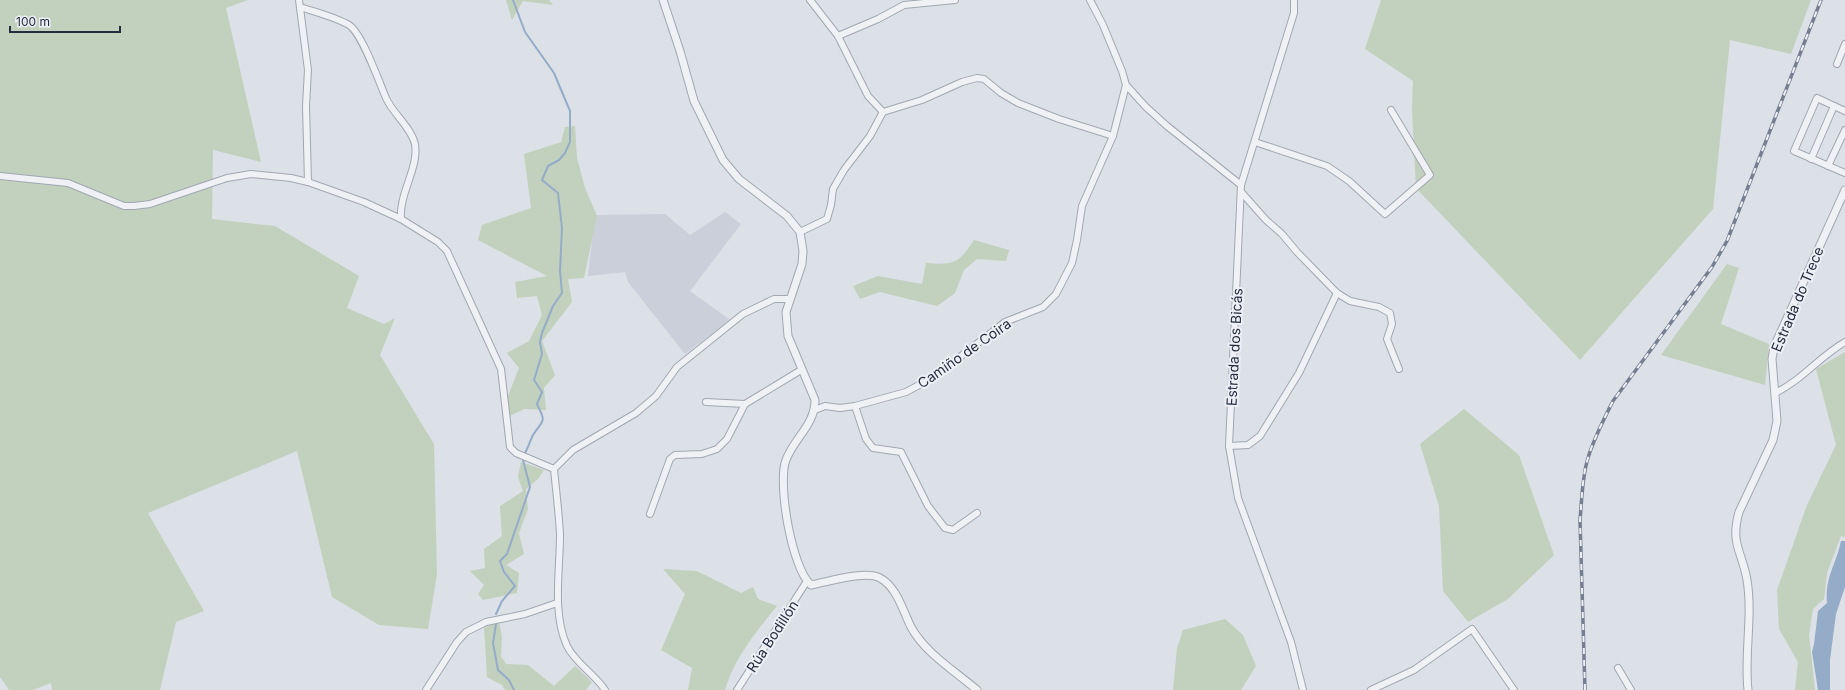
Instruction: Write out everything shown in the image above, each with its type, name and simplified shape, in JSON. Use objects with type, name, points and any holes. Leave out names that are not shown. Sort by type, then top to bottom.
[{"type":"street","points":[[662,0],[680,51],[694,100],[723,160],[739,180],[787,216],[800,232],[803,251],[802,264],[786,312],[788,336],[800,370],[815,400],[815,410],[812,419],[786,459],[782,475],[794,554],[799,568],[811,585],[863,575],[880,578],[893,589],[912,628],[928,648],[977,690]]},
{"type":"street","points":[[810,0],[838,36],[868,96],[882,112]]},
{"type":"street","points":[[838,36],[878,19],[904,5],[955,0]]},
{"type":"street","points":[[1090,0],[1103,25],[1122,71],[1126,85],[1146,107],[1167,126],[1241,185]]},
{"type":"street","name":"Estrada dos Bicás","points":[[1294,0],[1294,13],[1241,185],[1242,193],[1229,446],[1238,498],[1291,642],[1303,690]]},
{"type":"street","points":[[299,3],[308,70],[306,106],[308,182]]},
{"type":"street","points":[[299,3],[349,25],[359,36],[390,108],[409,131],[415,144],[415,159],[400,208],[401,219]]},
{"type":"street","points":[[1837,64],[1845,44]]},
{"type":"street","points":[[800,232],[827,219],[833,189],[844,170],[870,136],[882,112],[922,100],[962,82],[977,78],[984,78],[1001,93],[1018,103],[1058,120],[1113,136]]},
{"type":"street","name":"Camiño de Coira","points":[[815,410],[825,406],[840,408],[855,406],[906,392],[927,381],[1005,322],[1043,307],[1056,294],[1072,263],[1082,206],[1113,136],[1126,85]]},
{"type":"street","points":[[1845,111],[1817,98],[1794,151],[1845,173]]},
{"type":"street","points":[[1811,159],[1834,106]]},
{"type":"street","points":[[1255,142],[1327,166],[1349,181],[1385,214],[1430,175],[1391,110]]},
{"type":"street","points":[[1828,166],[1845,130]]},
{"type":"street","points":[[0,176],[68,182],[124,206],[134,206],[150,204],[227,178],[251,174],[308,182],[364,202],[401,219],[438,242],[447,251],[459,275],[501,369],[510,447],[516,453],[554,468]]},
{"type":"street","name":"Estrada do Trece","points":[[1748,690],[1746,674],[1748,651],[1748,595],[1744,568],[1737,550],[1735,524],[1739,512],[1773,440],[1777,421],[1772,359],[1774,347],[1845,190]]},
{"type":"street","points":[[1242,193],[1337,293],[1350,301],[1379,307],[1390,313],[1392,324],[1387,339],[1398,369]]},
{"type":"street","points":[[1229,446],[1248,445],[1260,436],[1299,373],[1337,293]]},
{"type":"street","points":[[554,468],[573,450],[641,409],[656,396],[677,367],[743,314],[774,299],[790,299]]},
{"type":"street","points":[[1774,393],[1788,386],[1831,350],[1845,342]]},
{"type":"street","points":[[650,514],[670,459],[675,455],[702,454],[717,449],[727,439],[745,404],[800,370]]},
{"type":"street","points":[[706,402],[745,404]]},
{"type":"street","points":[[855,406],[866,440],[873,448],[901,452],[928,506],[945,528],[953,530],[977,514]]},
{"type":"street","points":[[554,468],[560,534],[557,603],[567,646],[574,656],[605,690]]},
{"type":"street","name":"Rúa Bodillón","points":[[737,690],[807,581]]},
{"type":"street","points":[[426,690],[456,642],[466,632],[486,622],[525,614],[557,603]]},
{"type":"street","points":[[1371,690],[1414,670],[1472,628],[1514,690]]},
{"type":"street","points":[[1618,668],[1631,690]]},
{"type":"shaded area","points":[[725,212],[741,224],[690,291],[730,320],[685,354],[628,282],[625,272],[588,276],[595,215],[665,214],[690,235]]},
{"type":"green space","points":[[0,0],[248,0],[226,8],[261,162],[213,150],[212,219],[275,226],[359,276],[347,308],[384,324],[395,318],[380,355],[434,444],[437,574],[428,629],[379,625],[332,597],[297,451],[148,513],[204,611],[176,622],[160,690],[52,690],[51,683],[33,690],[9,690],[0,677]]},
{"type":"green space","points":[[506,0],[549,0],[553,5],[523,1],[512,20]]},
{"type":"green space","points":[[1381,0],[1811,0],[1791,54],[1730,40],[1713,209],[1580,360],[1416,188],[1412,111],[1413,81],[1365,49]]},
{"type":"green space","points":[[575,126],[577,158],[585,188],[597,216],[584,278],[568,279],[572,302],[542,341],[555,375],[544,388],[546,410],[524,409],[510,416],[506,401],[519,368],[507,353],[529,341],[542,315],[537,296],[517,298],[515,282],[547,276],[478,240],[482,225],[531,208],[524,154],[561,142],[565,127]]},
{"type":"green space","points":[[974,240],[1009,250],[1006,261],[977,259],[964,270],[955,293],[937,306],[880,292],[860,299],[853,286],[878,276],[922,284],[926,263],[943,264],[954,261],[964,254]]},
{"type":"green space","points":[[1727,264],[1739,268],[1721,324],[1769,344],[1765,385],[1661,355]]},
{"type":"green space","points":[[1845,352],[1845,537],[1841,536],[1827,573],[1824,599],[1813,609],[1809,635],[1815,690],[1795,690],[1798,662],[1779,629],[1777,590],[1807,505],[1836,445],[1816,369]]},
{"type":"green space","points":[[1464,409],[1519,455],[1554,555],[1508,599],[1468,622],[1443,591],[1439,506],[1420,444]]},
{"type":"green space","points":[[521,462],[544,470],[538,479],[526,489],[528,509],[519,533],[524,554],[506,565],[519,573],[517,593],[483,600],[478,594],[484,585],[470,571],[485,568],[484,549],[502,536],[500,506],[523,491],[518,477]]},
{"type":"green space","points":[[663,569],[697,571],[741,593],[753,587],[758,599],[777,606],[746,646],[734,667],[725,690],[688,690],[692,668],[661,650],[685,594]]},
{"type":"green space","points":[[1225,619],[1243,635],[1256,666],[1241,690],[1173,690],[1177,648],[1183,630]]},
{"type":"green space","points":[[499,622],[502,637],[501,656],[506,664],[528,665],[554,686],[575,666],[592,682],[586,690],[505,690],[502,685],[487,677],[484,627]]},
{"type":"water","points":[[1841,541],[1845,541],[1845,587],[1836,614],[1830,660],[1830,690],[1818,690],[1812,652],[1818,611],[1827,603],[1829,578]]},
{"type":"waterway","points":[[513,0],[525,32],[554,73],[570,111],[570,142],[565,153],[559,160],[548,166],[542,180],[558,193],[562,228],[560,271],[562,293],[553,306],[542,333],[540,342],[542,354],[534,380],[542,392],[537,404],[543,418],[525,453]]},
{"type":"waterway","points":[[496,614],[502,601],[515,586],[504,572],[500,561],[507,554],[530,487],[523,460]]},
{"type":"waterway","points":[[496,624],[493,643],[498,670],[509,680],[514,690]]},
{"type":"railway","points":[[1585,690],[1580,520],[1584,473],[1590,451],[1613,401],[1712,267],[1727,241],[1821,0]]}]
